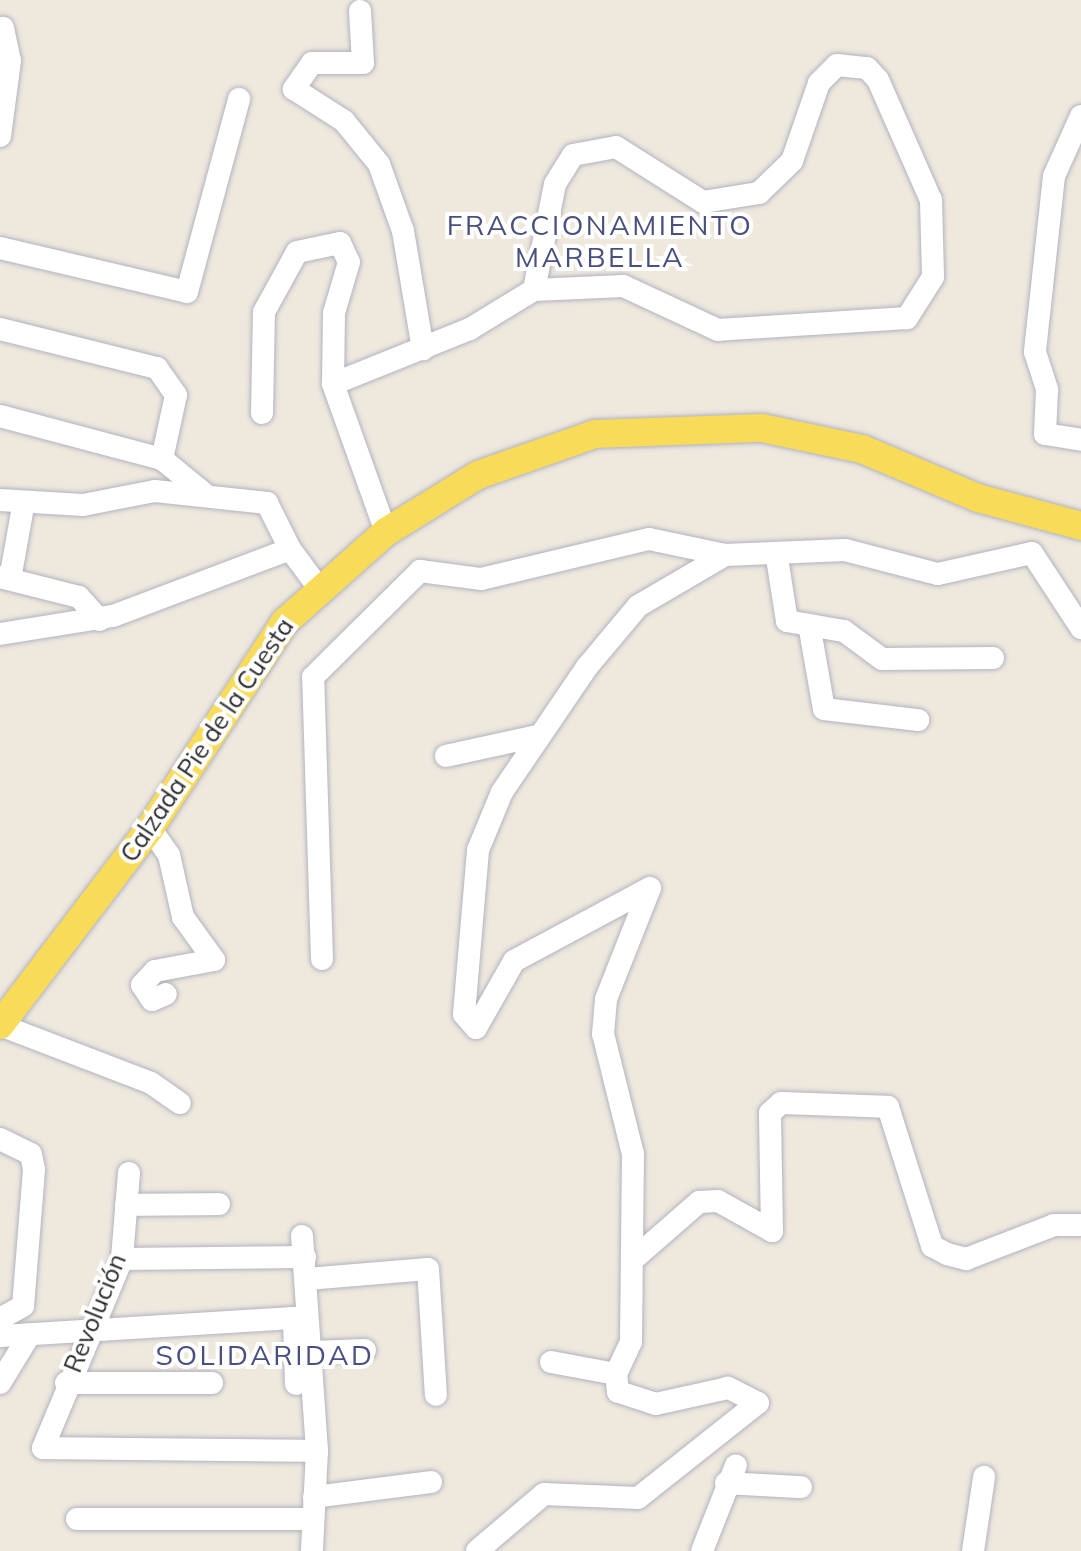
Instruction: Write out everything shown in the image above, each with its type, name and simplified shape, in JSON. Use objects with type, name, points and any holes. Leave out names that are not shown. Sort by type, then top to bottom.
[{"type":"main road","name":"Calzada Pie de la Cuesta","points":[[0,1025],[150,828],[256,659],[318,587],[386,532],[478,475],[595,434],[708,424],[862,449],[1049,520],[1081,526]]},
{"type":"street","points":[[360,10],[363,63],[312,63],[294,89],[344,121],[379,164],[403,231],[423,349]]},
{"type":"street","points":[[0,136],[10,61],[3,28]]},
{"type":"street","points":[[333,384],[423,349],[534,290],[623,286],[718,330],[891,324],[925,300],[933,277],[932,200],[878,80],[867,68],[837,66],[819,83],[792,161],[759,193],[703,202],[616,148],[573,155],[555,184],[534,290]]},
{"type":"street","points":[[0,248],[187,292],[239,99]]},
{"type":"street","points":[[1081,116],[1054,176],[1035,352],[1047,390],[1045,434],[1081,440]]},
{"type":"street","points":[[262,413],[264,312],[297,252],[324,241],[348,251],[333,384],[386,532]]},
{"type":"street","points":[[0,328],[157,368],[172,380],[162,459]]},
{"type":"street","points":[[0,416],[162,459],[207,496]]},
{"type":"street","points":[[0,500],[23,507],[155,491],[275,507],[290,549],[318,587]]},
{"type":"street","points":[[23,507],[5,578],[80,598],[100,620]]},
{"type":"street","points":[[1032,553],[1049,520]]},
{"type":"street","points":[[322,958],[314,677],[420,571],[481,579],[648,538],[726,555],[777,558],[845,550],[938,574],[1032,553]]},
{"type":"street","points":[[0,634],[100,620],[290,549]]},
{"type":"street","points":[[1032,553],[1081,628]]},
{"type":"street","points":[[478,1551],[544,1494],[638,1498],[702,1454],[756,1396],[728,1388],[670,1407],[618,1392],[636,1256],[628,1120],[603,1034],[606,998],[650,888],[514,960],[476,1028],[464,1014],[478,850],[537,736],[638,606],[726,555]]},
{"type":"street","points":[[777,558],[781,613],[810,630],[844,631],[882,659],[994,658]]},
{"type":"street","points":[[810,630],[824,709],[918,720]]},
{"type":"street","points":[[446,756],[537,736]]},
{"type":"street","points":[[150,828],[211,965],[156,970],[142,990],[152,1000],[166,994]]},
{"type":"street","points":[[0,1025],[151,1082],[180,1103]]},
{"type":"street","points":[[636,1256],[700,1202],[718,1201],[772,1230],[770,1113],[781,1102],[888,1108],[932,1246],[948,1254],[966,1259],[1054,1225],[1081,1225]]},
{"type":"street","points":[[0,1139],[31,1154],[34,1170],[22,1306],[0,1319]]},
{"type":"street","name":"Revolución","points":[[130,1173],[122,1259],[66,1383],[44,1448],[316,1451]]},
{"type":"street","points":[[126,1205],[219,1204]]},
{"type":"street","points":[[122,1259],[305,1257],[428,1268],[436,1395]]},
{"type":"street","points":[[305,1257],[316,1451],[312,1551]]},
{"type":"street","points":[[0,1336],[94,1327],[294,1318],[296,1384]]},
{"type":"street","points":[[0,1382],[30,1334]]},
{"type":"street","points":[[312,1352],[364,1350]]},
{"type":"street","points":[[551,1362],[619,1371]]},
{"type":"street","points":[[66,1383],[212,1383]]},
{"type":"street","points":[[702,1551],[731,1474],[801,1487]]},
{"type":"street","points":[[972,1551],[984,1477]]},
{"type":"street","points":[[77,1520],[314,1508],[431,1482]]},
{"type":"district","name":"FRACCIONAMIENTO MARBELLA","points":[[600,241]]},
{"type":"district","name":"SOLIDARIDAD","points":[[265,1355]]}]
